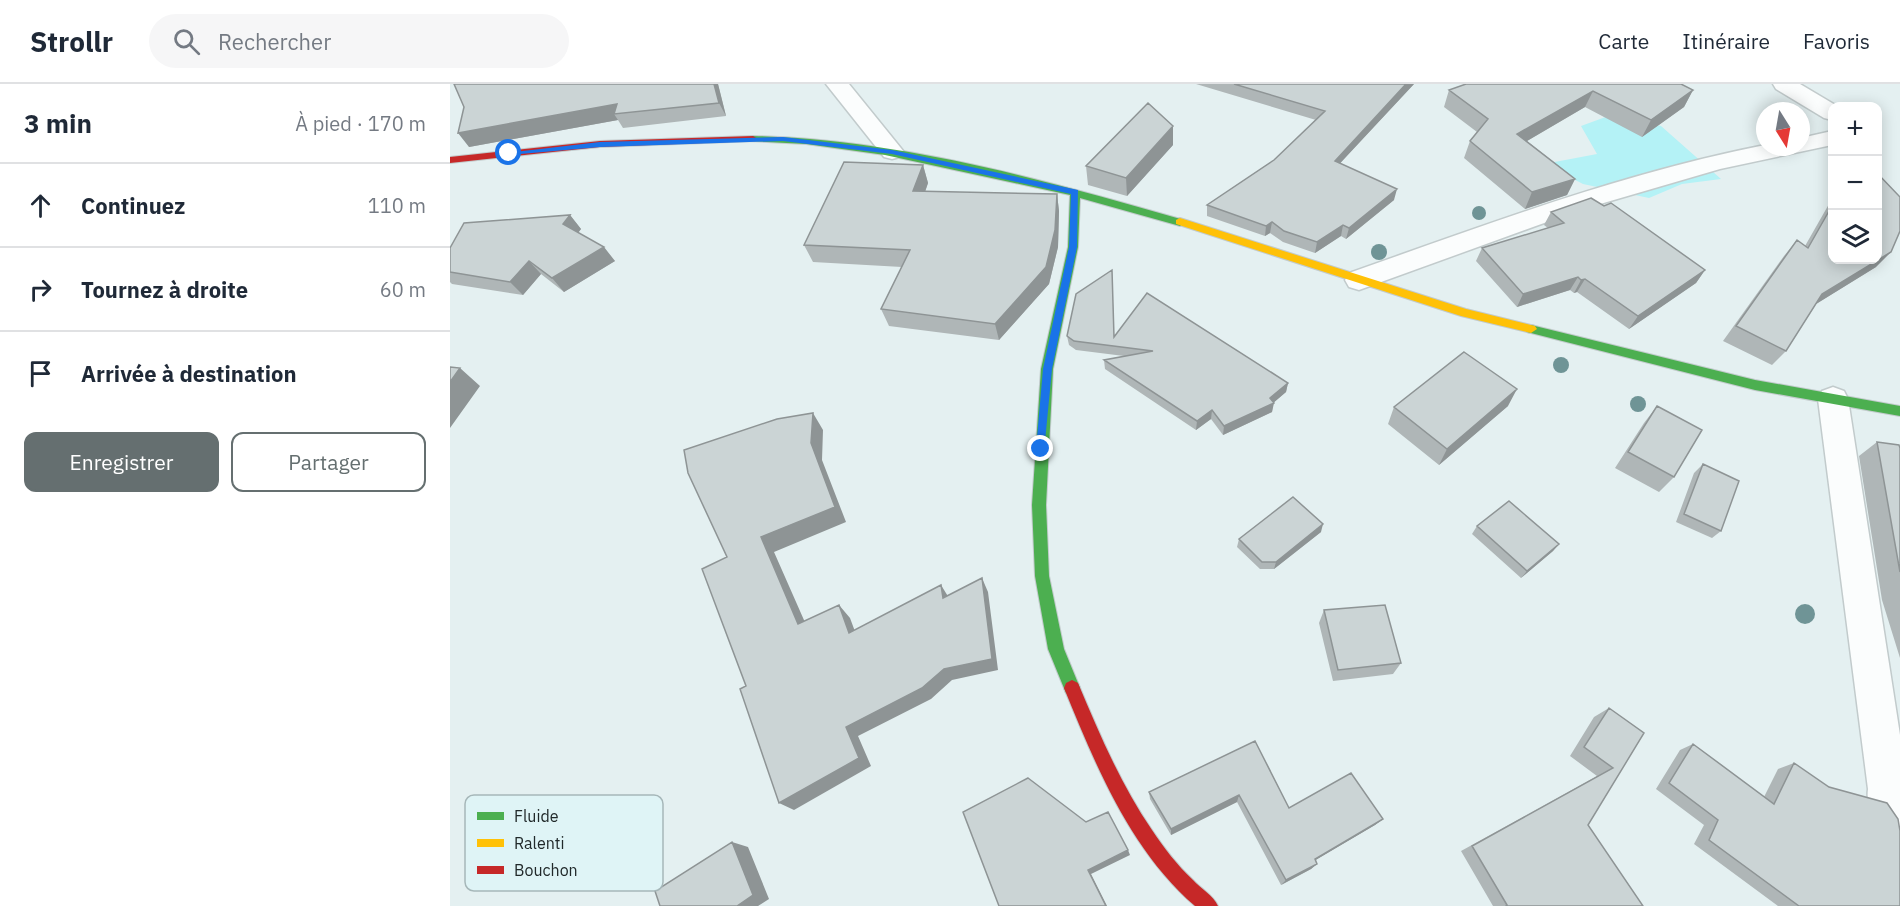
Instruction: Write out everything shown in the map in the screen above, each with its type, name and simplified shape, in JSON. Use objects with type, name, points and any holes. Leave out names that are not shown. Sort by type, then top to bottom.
[{"type":"street","points":[[837,84],[892,152]]},
{"type":"street","points":[[1784,84],[1828,110]]},
{"type":"street","points":[[450,160],[600,144],[699,140],[783,139],[892,152],[1075,192],[1216,232],[1465,313],[1755,385],[1900,411]]},
{"type":"street","points":[[1810,143],[1828,139]]},
{"type":"street","points":[[1359,280],[1574,203],[1717,162],[1756,154]]},
{"type":"street","points":[[1075,192],[1073,247],[1047,369],[1039,505],[1042,576],[1056,649],[1092,739],[1153,850],[1198,898],[1209,906]]},
{"type":"street","points":[[1833,399],[1888,789],[1887,800],[1900,813]]},
{"type":"shaded area","points":[[1611,115],[1661,126],[1721,179],[1682,184],[1649,198],[1583,184],[1544,164],[1597,154],[1581,126]]},
{"type":"building","points":[[454,84],[714,84],[719,103],[614,114],[617,104],[458,133],[464,107]]},
{"type":"building","points":[[1234,84],[1406,84],[1335,161],[1397,189],[1349,228],[1343,225],[1317,242],[1284,231],[1272,222],[1266,226],[1207,205],[1274,160],[1325,111]]},
{"type":"building","points":[[1466,84],[1681,84],[1693,90],[1651,120],[1593,91],[1517,134],[1575,179],[1532,192],[1470,141],[1488,119],[1449,90]]},
{"type":"building","points":[[1148,103],[1173,126],[1126,178],[1086,166]]},
{"type":"building","points":[[844,162],[923,165],[913,191],[1057,194],[1055,230],[1046,267],[995,324],[881,309],[910,250],[804,245]]},
{"type":"building","points":[[1882,178],[1900,197],[1900,231],[1891,252],[1882,258]]},
{"type":"building","points":[[1591,198],[1604,206],[1611,203],[1705,270],[1638,316],[1585,279],[1581,280],[1578,277],[1523,294],[1482,248],[1564,223],[1551,212]]},
{"type":"building","points":[[1828,213],[1828,264],[1871,264],[1822,294],[1786,351],[1736,326],[1797,240],[1808,248]]},
{"type":"building","points":[[570,215],[563,224],[604,247],[552,278],[529,261],[510,282],[450,272],[450,248],[464,223]]},
{"type":"building","points":[[1112,270],[1114,337],[1147,293],[1288,383],[1270,398],[1274,403],[1224,426],[1212,410],[1197,421],[1104,360],[1153,351],[1074,341],[1067,336],[1076,294]]},
{"type":"building","points":[[1464,352],[1517,389],[1447,449],[1394,407]]},
{"type":"building","points":[[450,367],[460,368],[450,382]]},
{"type":"building","points":[[1657,406],[1702,430],[1674,477],[1628,452]]},
{"type":"building","points":[[813,413],[811,443],[835,507],[761,537],[798,624],[839,605],[849,633],[941,585],[943,598],[982,578],[992,659],[944,669],[922,688],[846,727],[859,758],[779,803],[740,689],[746,686],[702,569],[727,557],[688,473],[684,450],[777,419]]},
{"type":"building","points":[[1877,442],[1899,445],[1900,448],[1900,572]]},
{"type":"building","points":[[1703,464],[1739,481],[1721,531],[1684,514]]},
{"type":"building","points":[[1293,497],[1323,524],[1276,562],[1262,562],[1239,539]]},
{"type":"building","points":[[1509,501],[1559,544],[1527,571],[1477,526]]},
{"type":"building","points":[[1385,605],[1401,663],[1338,670],[1324,610]]},
{"type":"building","points":[[1609,708],[1644,733],[1588,825],[1643,906],[1506,906],[1472,846],[1613,768],[1584,747]]},
{"type":"building","points":[[1255,741],[1289,808],[1351,773],[1383,819],[1315,859],[1317,864],[1286,880],[1239,795],[1171,829],[1149,792]]},
{"type":"building","points":[[1693,744],[1774,804],[1794,763],[1829,787],[1887,803],[1898,819],[1900,831],[1900,906],[1799,906],[1709,840],[1718,820],[1669,783]]},
{"type":"building","points":[[1028,778],[1086,822],[1108,812],[1128,850],[1088,870],[1106,906],[999,906],[963,812]]},
{"type":"building","points":[[732,842],[753,895],[737,906],[660,906],[655,891],[663,891],[663,886]]},
{"type":"traffic: fast","points":[[753,139],[806,141],[911,156],[1045,186],[1180,222]]},
{"type":"traffic: fast","points":[[1072,688],[1056,649],[1042,576],[1039,505],[1047,369],[1073,247],[1075,192]]},
{"type":"traffic: fast","points":[[1531,329],[1755,385],[1900,411]]},
{"type":"traffic: slow","points":[[1180,222],[1465,313],[1531,329]]},
{"type":"traffic: jam","points":[[450,160],[600,144],[753,139]]},
{"type":"traffic: jam","points":[[1072,688],[1096,746],[1145,836],[1186,886],[1209,906]]},
{"type":"route","points":[[509,153],[600,144],[783,139],[892,152],[1075,192],[1073,247],[1047,369],[1041,449]]}]
